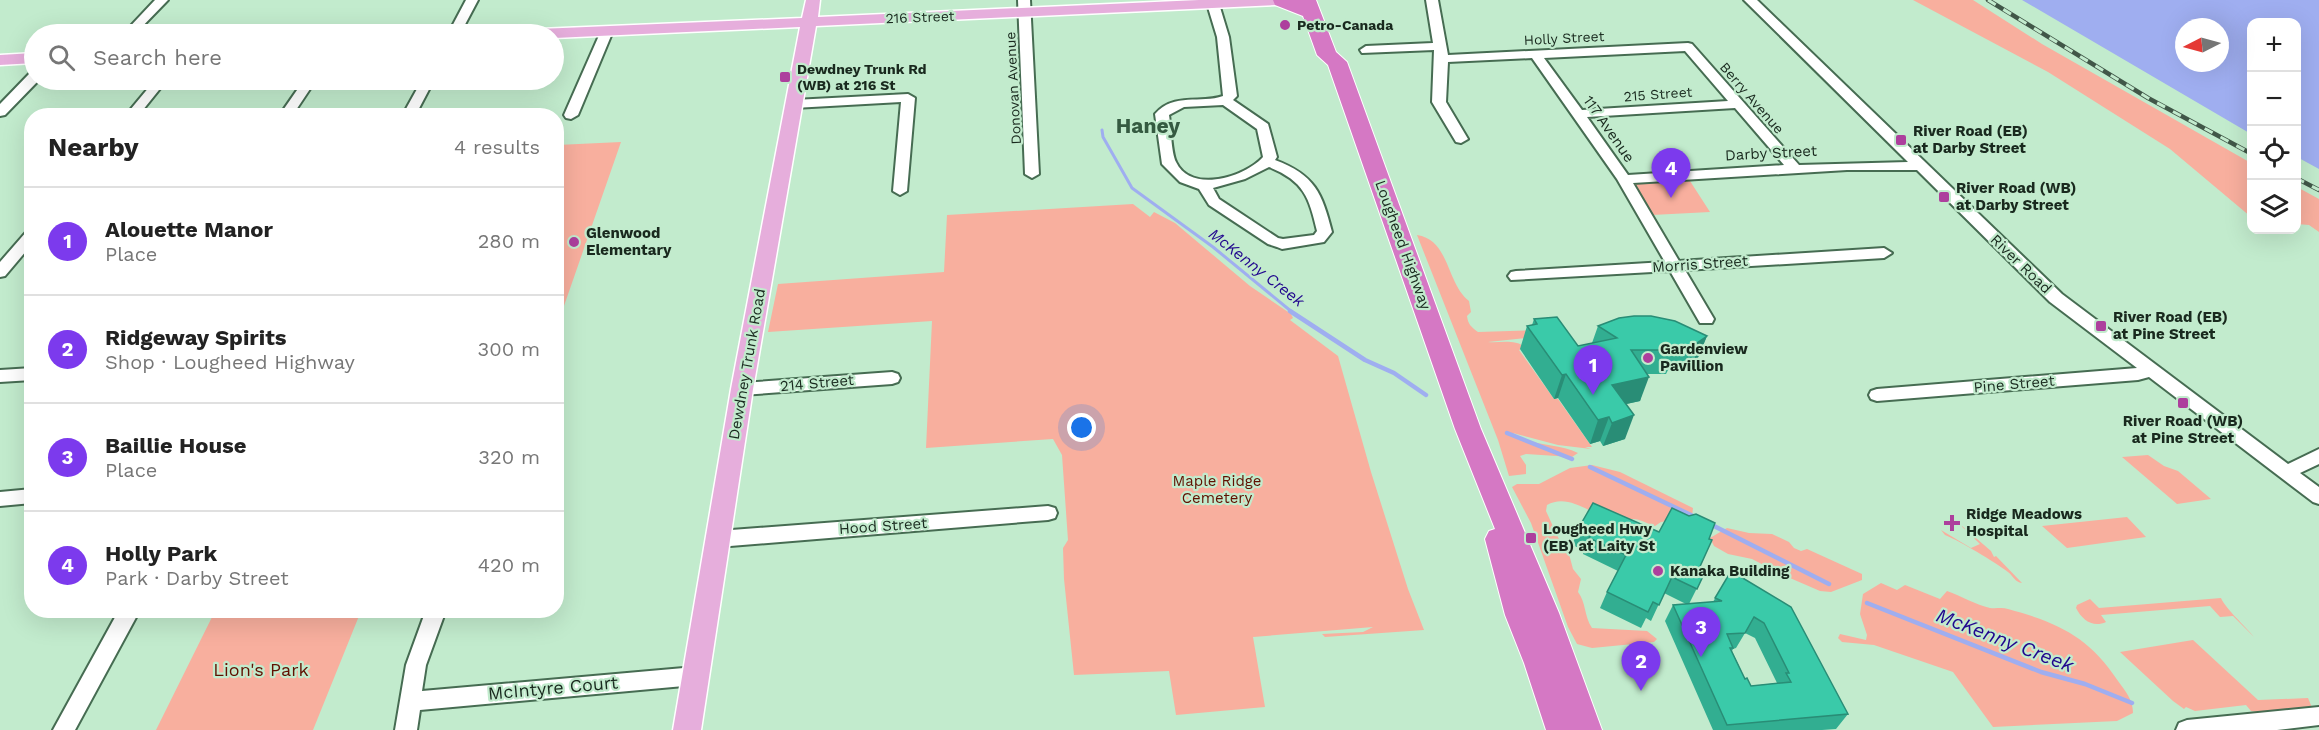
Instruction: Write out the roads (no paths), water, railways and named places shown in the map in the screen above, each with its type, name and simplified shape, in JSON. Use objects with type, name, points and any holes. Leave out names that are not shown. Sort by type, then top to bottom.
[{"type":"highway","points":[[1281,1],[1311,3]]},
{"type":"highway","name":"Lougheed Highway","points":[[1311,3],[1327,55],[1337,62],[1468,429],[1544,613],[1580,729]]},
{"type":"main road","name":"Dewdney Trunk Road","points":[[687,730],[742,389],[813,0]]},
{"type":"main road","name":"216 Street","points":[[564,33],[809,22],[1024,6],[1281,1]]},
{"type":"main road","points":[[0,60],[24,59]]},
{"type":"street","points":[[139,24],[162,0]]},
{"type":"street","points":[[459,24],[472,0]]},
{"type":"street","points":[[1432,0],[1440,53],[1439,102],[1461,139]]},
{"type":"street","name":"River Road","points":[[1750,0],[2056,298],[2319,497]]},
{"type":"street","points":[[1213,4],[1222,37],[1230,96],[1226,101]]},
{"type":"street","name":"Donovan Avenue","points":[[1024,6],[1032,174]]},
{"type":"street","points":[[571,115],[607,31]]},
{"type":"street","name":"Holly Street","points":[[1366,50],[1536,55],[1688,47]]},
{"type":"street","name":"Berry Avenue","points":[[1688,47],[1794,168]]},
{"type":"street","name":"117 Avenue","points":[[1536,55],[1624,179],[1706,319]]},
{"type":"street","points":[[0,112],[24,87]]},
{"type":"street","points":[[138,108],[153,90]]},
{"type":"street","points":[[291,108],[303,90]]},
{"type":"street","points":[[413,108],[423,90]]},
{"type":"street","points":[[794,104],[908,98],[900,191]]},
{"type":"street","points":[[1226,101],[1263,127],[1270,157],[1268,162],[1224,182],[1204,186],[1185,178],[1169,165],[1162,114],[1168,107],[1181,104],[1226,101]]},
{"type":"street","name":"215 Street","points":[[1578,114],[1738,104]]},
{"type":"street","points":[[1204,186],[1214,202],[1273,241],[1282,244],[1319,239],[1325,232],[1313,190],[1298,175],[1268,162]]},
{"type":"street","name":"Darby Street","points":[[1624,179],[1794,168],[1863,165],[1920,166]]},
{"type":"street","points":[[0,272],[24,244]]},
{"type":"street","name":"Morris Street","points":[[1516,276],[1884,253]]},
{"type":"street","name":"Pine Street","points":[[1877,395],[2138,374],[2150,370]]},
{"type":"street","points":[[0,376],[24,374]]},
{"type":"street","name":"214 Street","points":[[742,389],[853,379],[892,378]]},
{"type":"street","points":[[2287,472],[2319,456]]},
{"type":"street","points":[[0,499],[24,497]]},
{"type":"street","name":"Hood Street","points":[[718,539],[1048,513]]},
{"type":"street","points":[[64,730],[126,618]]},
{"type":"street","points":[[406,730],[416,665],[433,618]]},
{"type":"street","name":"McIntyre Court","points":[[411,701],[696,676]]},
{"type":"street","points":[[2187,730],[2319,716]]},
{"type":"water","points":[[2022,0],[2319,0],[2319,169],[2301,159],[2301,18],[2247,18],[2247,132]]},
{"type":"waterway","name":"McKenny Creek","points":[[1102,130],[1103,137],[1132,188],[1213,247],[1292,312]]},
{"type":"waterway","name":"McKenny Creek","points":[[1290,311],[1365,360],[1394,373],[1426,395]]},
{"type":"waterway","name":"McKenny Creek","points":[[1507,433],[1572,459]]},
{"type":"waterway","name":"McKenny Creek","points":[[1590,467],[1693,516]]},
{"type":"waterway","name":"McKenny Creek","points":[[1710,524],[1829,584]]},
{"type":"waterway","name":"McKenny Creek","points":[[1867,603],[2041,672],[2085,684],[2132,703]]},
{"type":"railway","points":[[1988,0],[2148,98],[2247,151]]},
{"type":"railway","points":[[2300,180],[2319,190]]},
{"type":"place","name":"Petro-Canada","points":[[1285,25]]},
{"type":"place","name":"Dewdney Trunk Rd (WB) at 216 St","points":[[785,77]]},
{"type":"place","name":"River Road (EB) at Darby Street","points":[[1901,140]]},
{"type":"place","name":"River Road (WB) at Darby Street","points":[[1944,197]]},
{"type":"place","name":"Holly Park","points":[[1671,198]]},
{"type":"place","name":"Glenwood Elementary","points":[[574,242]]},
{"type":"place","name":"River Road (EB) at Pine Street","points":[[2101,326]]},
{"type":"place","name":"Gardenview Pavillion","points":[[1648,358]]},
{"type":"place","name":"Alouette Manor","points":[[1593,395]]},
{"type":"place","name":"River Road (WB) at Pine Street","points":[[2183,403]]},
{"type":"place","name":"Ridge Meadows Hospital","points":[[1952,523]]},
{"type":"place","name":"Lougheed Hwy (EB) at Laity St","points":[[1531,538]]},
{"type":"place","name":"Kanaka Building","points":[[1658,571]]},
{"type":"place","name":"Baillie House","points":[[1701,657]]},
{"type":"place","name":"Ridgeway Spirits","points":[[1641,691]]},
{"type":"district","name":"Haney","points":[[1148,126]]},
{"type":"park label","name":"Maple Ridge Cemetery","points":[[1217,490]]},
{"type":"park label","name":"Lion's Park","points":[[261,670]]}]
